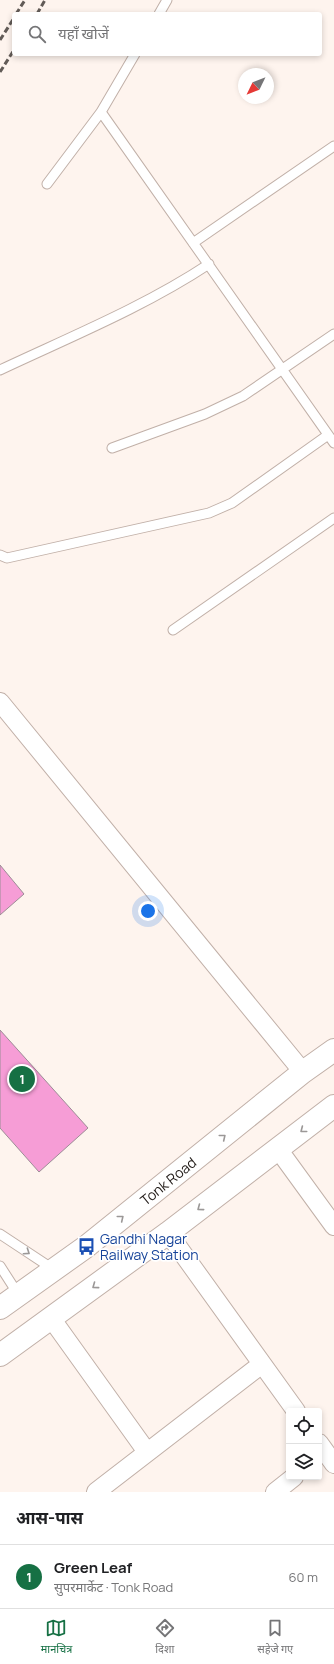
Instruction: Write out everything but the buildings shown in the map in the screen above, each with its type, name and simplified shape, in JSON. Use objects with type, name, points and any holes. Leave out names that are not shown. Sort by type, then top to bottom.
[{"type":"main road","name":"Tonk Road","points":[[0,1308],[87,1246],[303,1072],[334,1050]]},
{"type":"main road","points":[[0,1355],[168,1233],[334,1106]]},
{"type":"street","points":[[0,702],[303,1072]]},
{"type":"street","points":[[278,1149],[334,1226]]},
{"type":"street","points":[[168,1233],[294,1408]]},
{"type":"street","points":[[51,1318],[147,1452]]},
{"type":"street","points":[[96,1492],[262,1364]]},
{"type":"street","points":[[275,1492],[290,1480]]},
{"type":"lane","points":[[160,12],[167,0]]},
{"type":"lane","points":[[47,184],[101,112],[134,56]]},
{"type":"lane","points":[[101,112],[334,443]]},
{"type":"lane","points":[[194,243],[334,146]]},
{"type":"lane","points":[[0,370],[153,298],[209,264]]},
{"type":"lane","points":[[112,448],[205,414],[243,396],[334,334]]},
{"type":"lane","points":[[0,555],[7,558],[209,513],[232,503],[328,435]]},
{"type":"lane","points":[[173,630],[334,518]]},
{"type":"lane","points":[[0,1234],[54,1269]]},
{"type":"lane","points":[[0,1266],[18,1294]]},
{"type":"railway","points":[[17,12],[25,0]]},
{"type":"railway","points":[[38,12],[45,0]]},
{"type":"railway","points":[[0,40],[12,21]]},
{"type":"railway","points":[[0,72],[12,53]]},
{"type":"place","name":"Green Leaf","points":[[22,1079]]},
{"type":"place","name":"Gandhi Nagar Railway Station","points":[[87,1246]]}]
